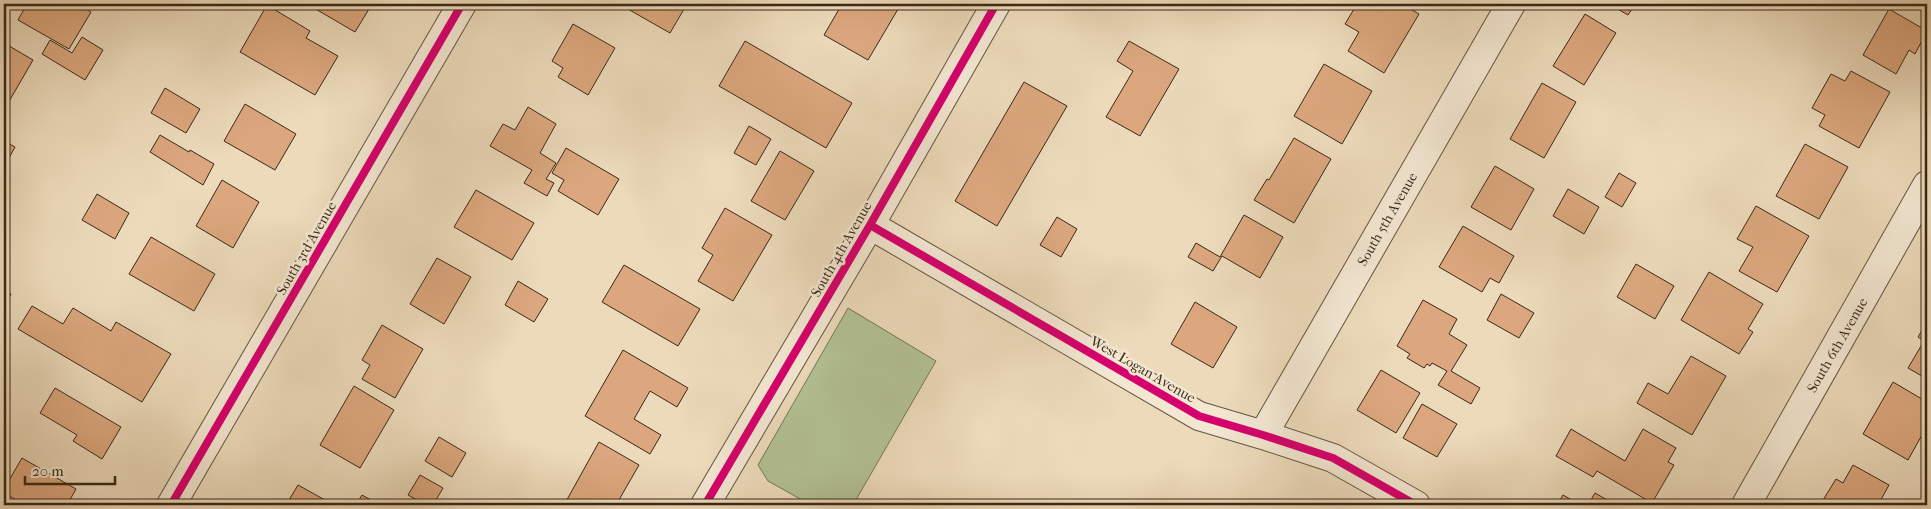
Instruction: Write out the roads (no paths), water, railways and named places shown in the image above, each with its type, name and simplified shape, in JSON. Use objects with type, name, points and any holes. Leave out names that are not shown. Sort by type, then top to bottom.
[{"type":"street","name":"South 3rd Avenue","points":[[171,505],[462,4]]},
{"type":"street","name":"South 4th Avenue","points":[[705,505],[870,225],[996,4]]},
{"type":"street","name":"South 5th Avenue","points":[[1263,435],[1511,4]]},
{"type":"street","name":"South 6th Avenue","points":[[1746,505],[1927,185]]},
{"type":"street","name":"West Logan Avenue","points":[[870,225],[1199,416],[1333,458],[1416,505]]}]
